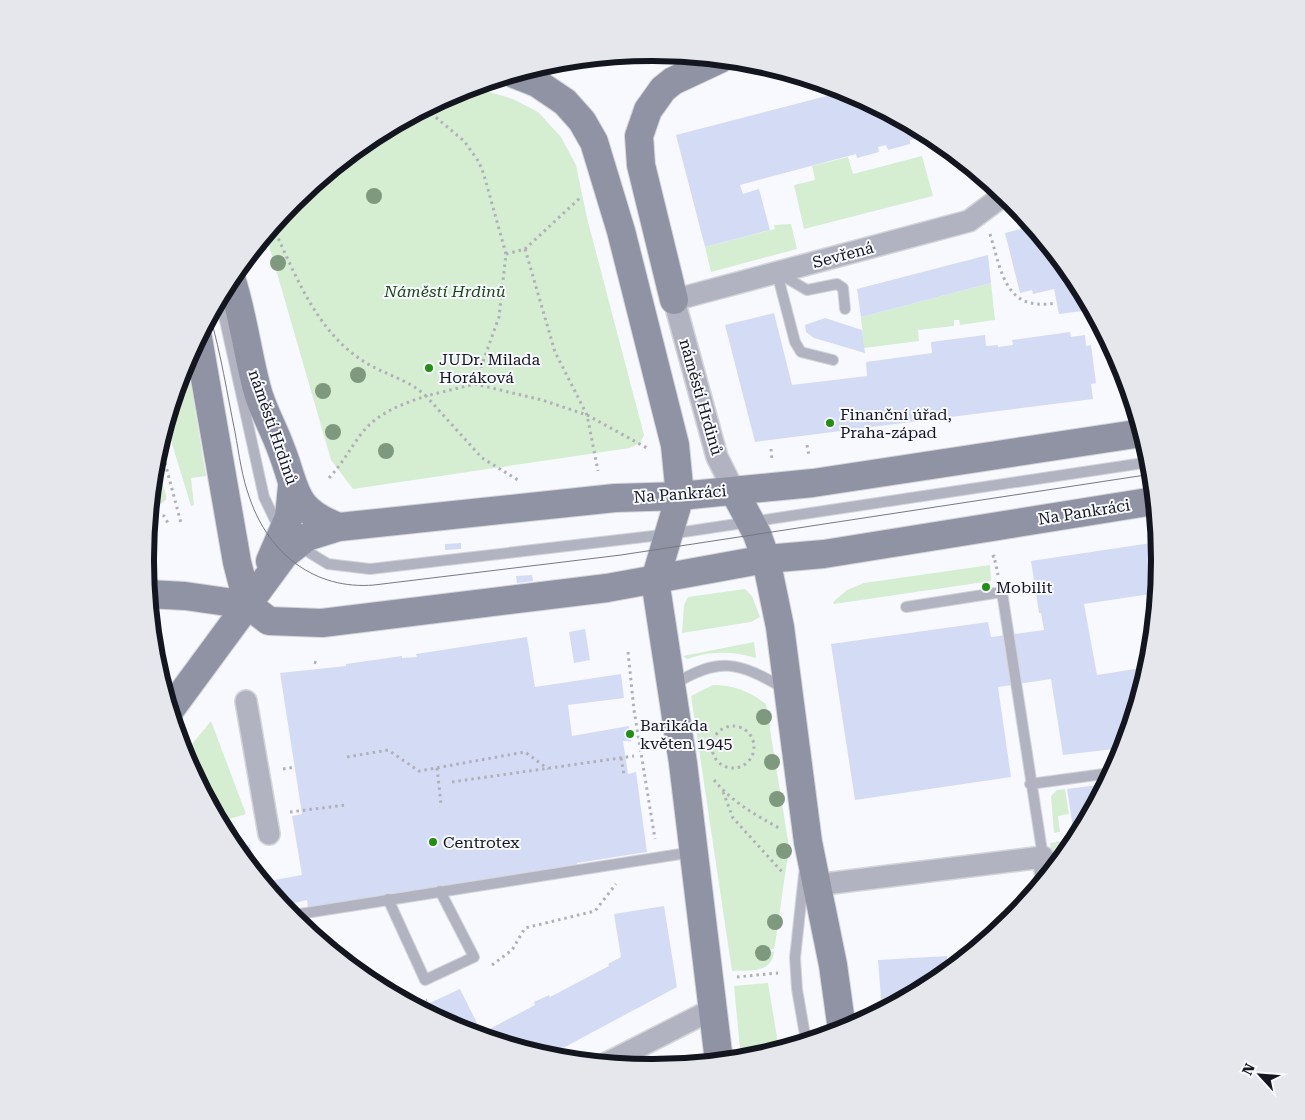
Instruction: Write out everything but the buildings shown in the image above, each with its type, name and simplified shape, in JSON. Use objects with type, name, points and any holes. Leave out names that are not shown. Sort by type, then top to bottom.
[{"type":"street","points":[[674,300],[641,165],[640,136],[648,110],[663,89],[673,81],[708,65]]},
{"type":"street","points":[[524,78],[537,83],[565,102],[582,121],[594,142],[619,222],[675,445],[680,496],[655,580],[694,852],[718,1054]]},
{"type":"street","name":"Sevřená","points":[[674,300],[969,221],[997,200]]},
{"type":"street","name":"náměstí Hrdinů","points":[[234,290],[257,391],[282,451],[292,486],[301,501],[316,516],[339,526]]},
{"type":"street","name":"náměstí Hrdinů","points":[[674,300],[716,458],[734,491]]},
{"type":"street","points":[[200,350],[237,562],[248,605]]},
{"type":"street","name":"Na Pankráci","points":[[290,538],[307,537],[339,526],[615,498],[680,496],[813,483],[1135,434]]},
{"type":"street","points":[[175,703],[248,605],[290,538],[292,486]]},
{"type":"street","points":[[734,491],[751,522],[766,559],[780,627],[808,842],[802,883],[833,965],[841,1022]]},
{"type":"street","name":"Na Pankráci","points":[[155,594],[185,596],[248,605],[269,621],[322,623],[602,589],[766,559],[824,554],[1148,502]]},
{"type":"street","points":[[246,701],[269,834]]},
{"type":"street","points":[[802,883],[1045,866]]},
{"type":"street","points":[[618,1058],[713,1010]]},
{"type":"lane","points":[[777,272],[807,290],[837,284],[844,288],[845,309]]},
{"type":"lane","points":[[777,272],[795,342],[801,352],[832,360]]},
{"type":"lane","points":[[222,309],[264,497],[275,520],[290,538],[328,564],[370,569],[670,534],[1142,463]]},
{"type":"lane","points":[[906,607],[1002,592],[1030,784],[1045,866]]},
{"type":"lane","points":[[671,686],[690,674],[711,668],[733,665],[754,671],[789,691]]},
{"type":"lane","points":[[1030,784],[1103,774]]},
{"type":"lane","points":[[805,1035],[797,989],[795,958],[808,842]]},
{"type":"lane","points":[[301,914],[694,852]]},
{"type":"lane","points":[[388,899],[425,980],[474,957],[440,891]]},
{"type":"path","points":[[431,113],[464,141],[478,162],[484,175],[506,254],[499,317],[475,384]]},
{"type":"path","points":[[506,254],[525,249],[582,196]]},
{"type":"path","points":[[983,210],[1003,278],[1014,295],[1029,304],[1043,305],[1056,303]]},
{"type":"path","points":[[276,233],[315,311],[328,328],[360,359],[380,371],[414,385],[482,458],[518,480]]},
{"type":"path","points":[[525,249],[555,352],[587,415],[598,470]]},
{"type":"path","points":[[329,478],[343,464],[362,433],[373,422],[400,405],[426,396],[475,384],[542,400],[587,415],[650,450]]},
{"type":"path","points":[[164,459],[181,523]]},
{"type":"path","points":[[156,514],[164,516],[169,525]]},
{"type":"path","points":[[628,652],[634,710],[655,839]]},
{"type":"path","points":[[314,662],[319,664]]},
{"type":"path","points":[[735,727],[749,734],[754,748],[748,762],[739,768],[732,768],[717,761],[712,746],[718,733],[735,727]]},
{"type":"path","points":[[347,757],[388,750],[419,771],[526,752],[548,769]]},
{"type":"path","points":[[452,782],[634,756]]},
{"type":"path","points":[[621,758],[624,775]]},
{"type":"path","points":[[437,768],[441,804]]},
{"type":"path","points":[[709,773],[723,791],[742,808],[781,829]]},
{"type":"path","points":[[723,791],[733,818],[802,883]]},
{"type":"path","points":[[301,811],[346,805]]},
{"type":"path","points":[[485,970],[512,950],[525,928],[595,911],[618,882]]},
{"type":"path","points":[[734,978],[782,972]]},
{"type":"path","points":[[422,1002],[431,998]]},
{"type":"green space","name":"Náměstí Hrdinů","points":[[484,91],[513,99],[538,112],[561,137],[576,165],[587,218],[644,435],[640,443],[630,448],[353,489],[331,460],[268,243],[300,207],[349,164],[375,145],[432,113]]},
{"type":"green space","points":[[922,156],[933,196],[804,229],[794,185],[815,180],[812,166],[848,157],[853,174]]},
{"type":"green space","points":[[791,224],[797,249],[711,272],[705,247],[775,229],[774,225]]},
{"type":"green space","points":[[991,283],[995,320],[960,325],[959,320],[954,320],[954,326],[918,330],[919,341],[864,348],[861,317]]},
{"type":"green space","points":[[190,375],[206,476],[191,478],[194,505],[191,506],[170,436]]},
{"type":"green space","points":[[161,478],[166,500],[158,506],[158,495]]},
{"type":"green space","points":[[990,565],[991,581],[834,604],[833,602],[847,590],[864,583]]},
{"type":"green space","points":[[745,589],[752,596],[760,617],[751,622],[682,633],[684,605],[688,597]]},
{"type":"green space","points":[[754,642],[756,658],[722,653],[705,654],[687,659],[683,656]]},
{"type":"green space","points":[[713,685],[728,686],[741,690],[766,704],[789,847],[775,945],[774,949],[770,949],[770,952],[774,952],[769,964],[759,969],[732,971],[691,696]]},
{"type":"green space","points":[[211,721],[246,814],[227,820],[205,781],[190,746]]},
{"type":"green space","points":[[1065,789],[1069,814],[1058,816],[1060,832],[1054,833],[1051,796],[1057,790]]},
{"type":"green space","points":[[1064,841],[1052,858],[1050,843]]},
{"type":"green space","points":[[768,983],[778,1043],[740,1051],[734,986]]},
{"type":"tram line","points":[[213,326],[221,359],[247,491],[258,519],[282,552],[297,564],[314,574],[332,581],[353,585],[374,585],[621,555],[1144,475]]},
{"type":"place","name":"JUDr. Milada Horáková","points":[[429,368]]},
{"type":"place","name":"Finanční úřad, Praha-západ","points":[[830,423]]},
{"type":"place","name":"Mobilit","points":[[986,587]]},
{"type":"place","name":"Barikáda květen 1945","points":[[630,734]]},
{"type":"place","name":"Centrotex","points":[[433,842]]}]
